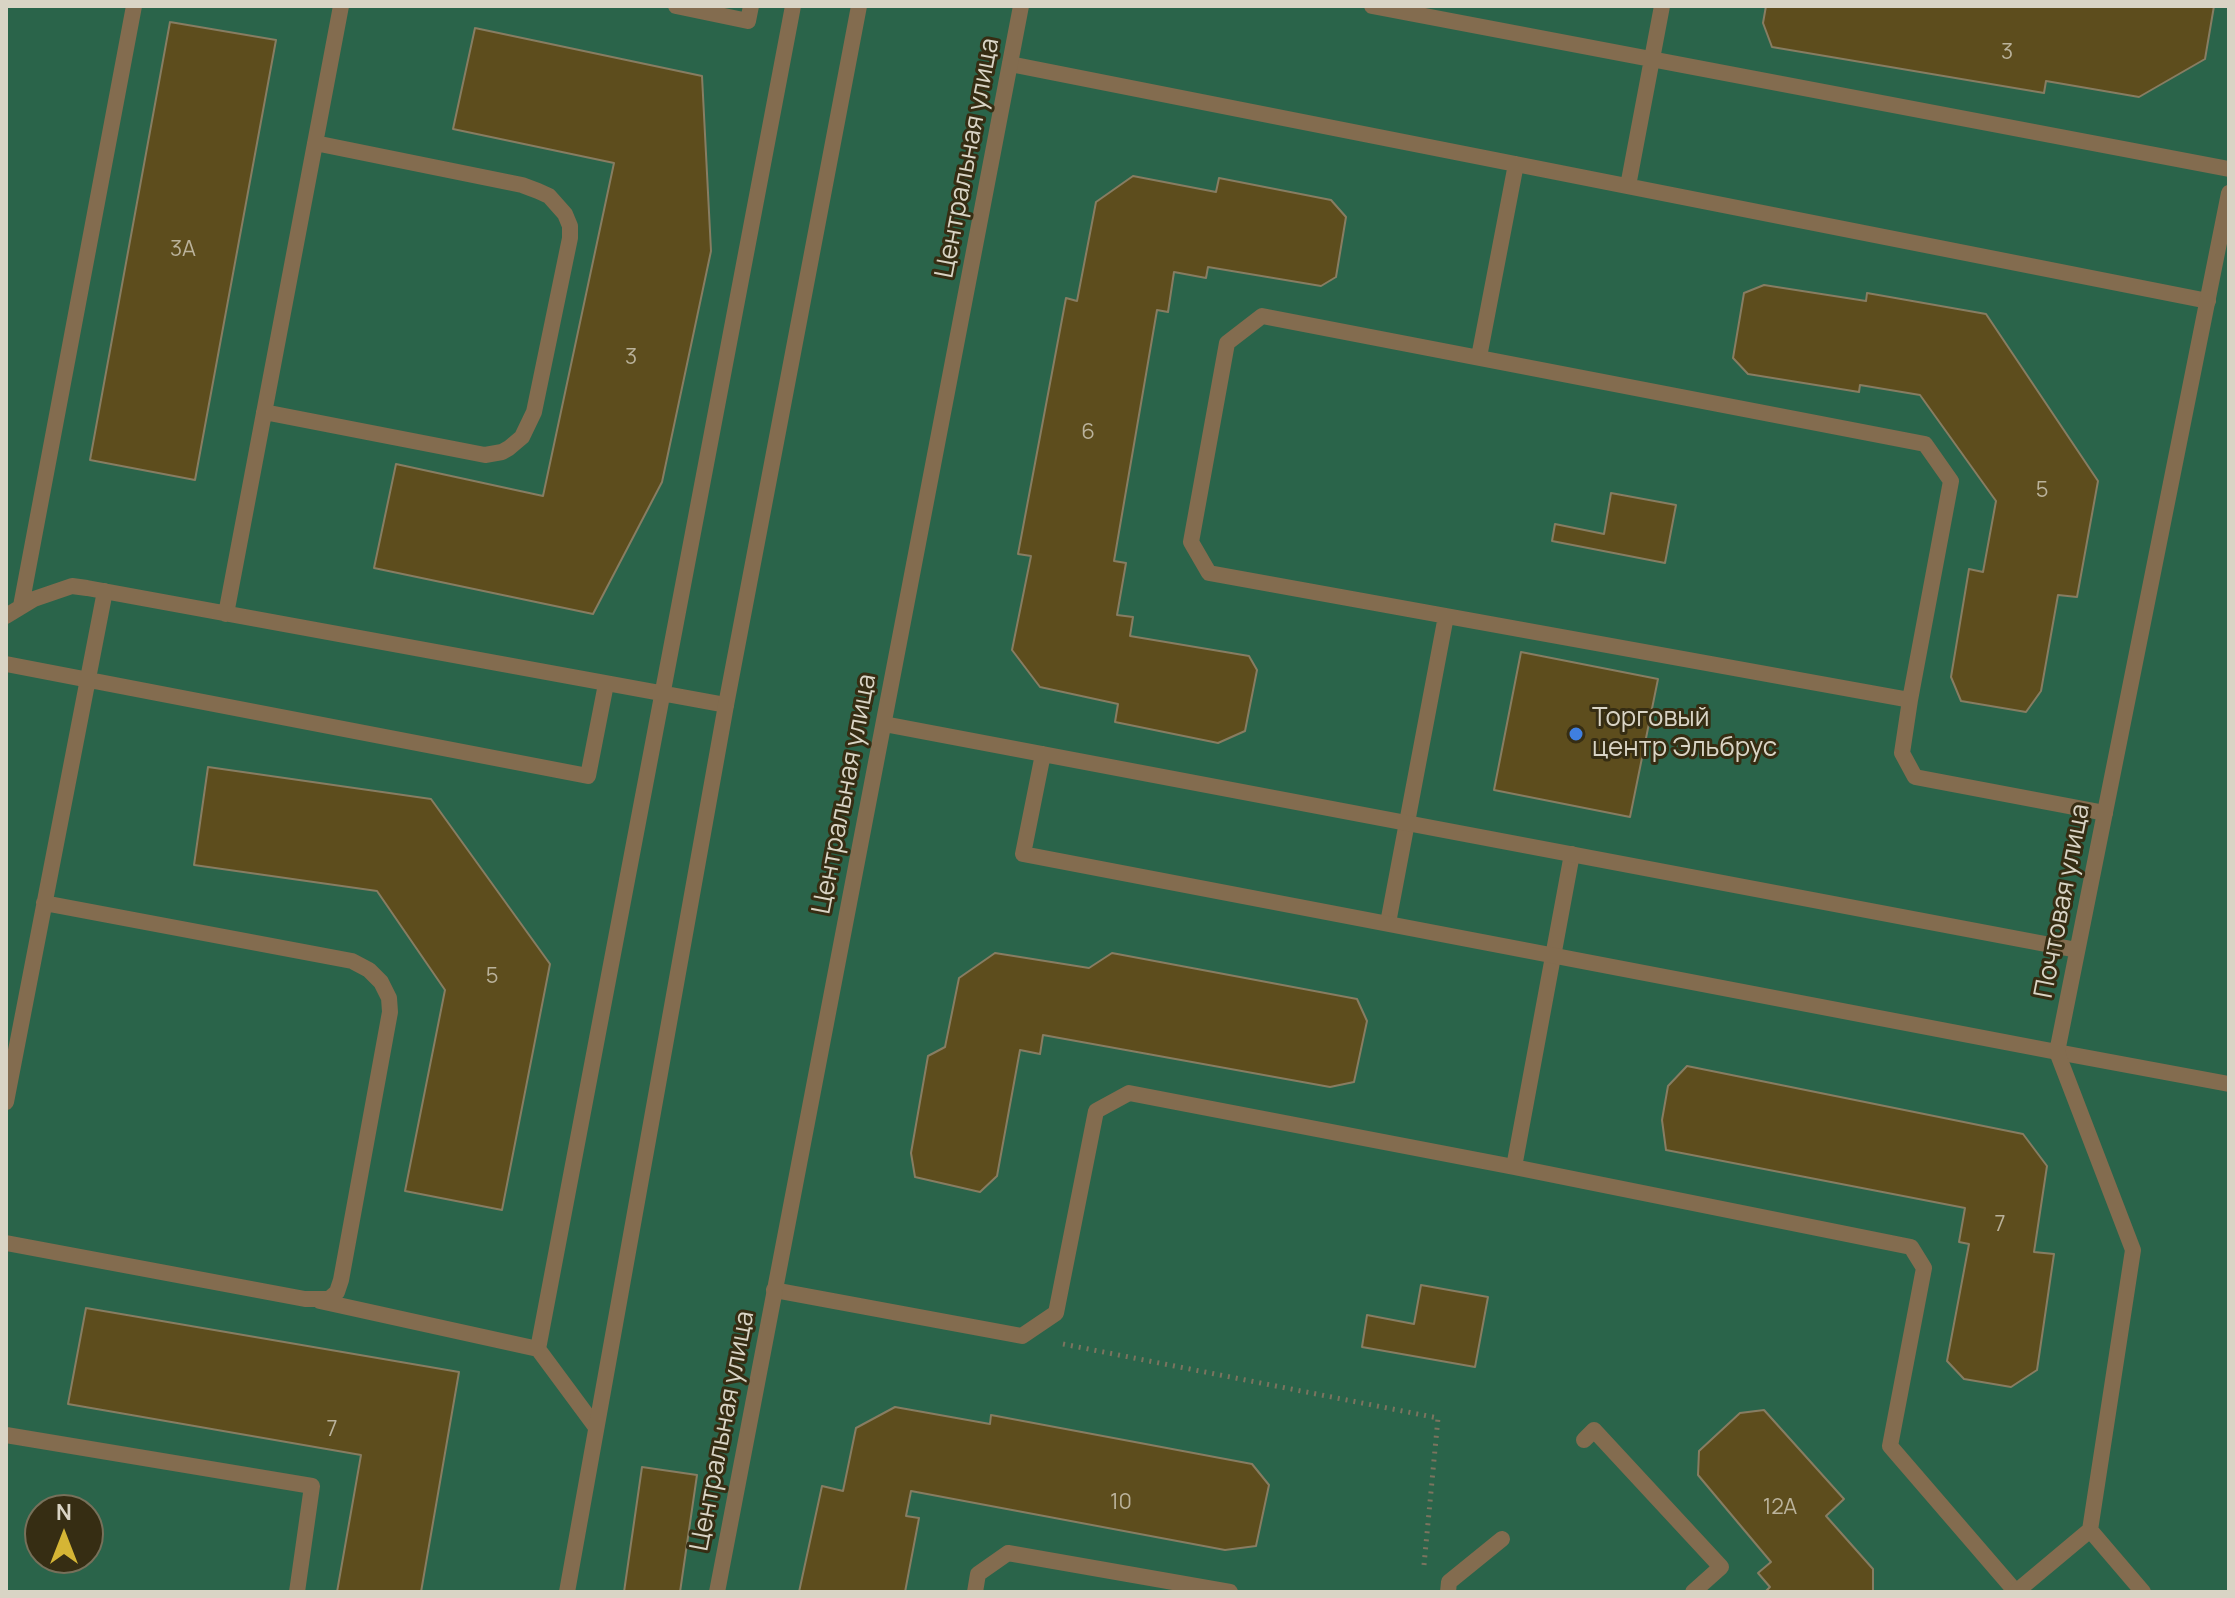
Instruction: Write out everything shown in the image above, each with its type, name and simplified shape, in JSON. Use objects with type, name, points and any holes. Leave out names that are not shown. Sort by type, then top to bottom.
[{"type":"street","points":[[21,606],[134,6]]},
{"type":"street","points":[[226,614],[341,6]]},
{"type":"street","points":[[676,6],[748,21],[751,6]]},
{"type":"street","points":[[538,1349],[793,6]]},
{"type":"street","points":[[567,1592],[726,705],[859,6]]},
{"type":"street","name":"Центральная улица","points":[[717,1592],[1021,6]]},
{"type":"street","points":[[1372,6],[2229,169]]},
{"type":"street","points":[[1628,186],[1662,6]]},
{"type":"street","points":[[1010,64],[2208,301]]},
{"type":"street","points":[[264,412],[485,455],[502,452],[522,437],[534,412],[570,238],[570,226],[565,214],[549,196],[522,185],[315,143]]},
{"type":"street","points":[[1479,357],[1516,164]]},
{"type":"street","name":"Почтовая улица","points":[[2057,1052],[2229,193]]},
{"type":"street","points":[[1910,700],[1209,573],[1191,542],[1227,343],[1262,316],[1925,444],[1951,481],[1902,753],[1915,777],[2105,813]]},
{"type":"street","points":[[6,616],[34,599],[72,586],[726,705]]},
{"type":"street","points":[[6,1102],[105,591]]},
{"type":"street","points":[[1388,923],[1446,616]]},
{"type":"street","points":[[6,664],[588,776],[606,684]]},
{"type":"street","points":[[884,724],[2077,950]]},
{"type":"street","points":[[1043,754],[1023,854],[2229,1084]]},
{"type":"street","points":[[1514,1167],[1572,854]]},
{"type":"street","points":[[44,903],[352,961],[369,970],[381,982],[389,998],[390,1012],[341,1280],[334,1297],[318,1301]]},
{"type":"street","points":[[774,1290],[1022,1336],[1056,1313],[1096,1111],[1129,1093],[1911,1247],[1924,1268],[1890,1446],[2016,1592],[2090,1530],[2133,1250],[2057,1052]]},
{"type":"street","points":[[6,1243],[318,1301],[538,1349],[595,1426]]},
{"type":"street","points":[[1584,1440],[1594,1430],[1721,1567],[1693,1592]]},
{"type":"street","points":[[6,1435],[312,1486],[297,1592]]},
{"type":"street","points":[[2090,1530],[2143,1592]]},
{"type":"street","points":[[1448,1592],[1449,1582],[1502,1539]]},
{"type":"street","points":[[975,1592],[978,1574],[1008,1553],[1230,1592]]},
{"type":"path","points":[[1022,1336],[1438,1418],[1423,1576]]},
{"type":"green space","points":[[6,6],[2229,6],[2229,1592],[6,1592]]},
{"type":"building","points":[[1766,6],[2214,6],[2205,59],[2139,97],[2046,81],[2044,93],[1772,47],[1763,23]]},
{"type":"building","points":[[170,22],[276,40],[195,480],[90,460]]},
{"type":"building","points":[[475,28],[702,76],[711,251],[662,482],[593,614],[374,568],[396,464],[543,496],[614,163],[453,129]]},
{"type":"building","points":[[1133,176],[1216,192],[1219,178],[1331,200],[1346,217],[1336,277],[1321,286],[1208,267],[1206,278],[1174,272],[1168,312],[1157,310],[1114,561],[1126,563],[1117,615],[1133,617],[1130,636],[1249,656],[1257,670],[1245,731],[1218,743],[1115,722],[1118,704],[1040,687],[1012,650],[1031,556],[1018,554],[1066,298],[1077,301],[1096,202]]},
{"type":"building","points":[[1764,285],[1866,301],[1867,293],[1986,314],[2098,481],[2077,597],[2058,595],[2041,691],[2026,712],[1961,701],[1951,677],[1969,569],[1983,572],[1996,501],[1920,395],[1860,385],[1859,392],[1748,374],[1733,358],[1744,293]]},
{"type":"building","points":[[1611,493],[1676,505],[1665,563],[1552,541],[1555,524],[1604,534]]},
{"type":"building","name":"Торговый центр Эльбрус","points":[[1521,652],[1658,679],[1630,817],[1494,790]]},
{"type":"building","points":[[208,767],[431,799],[550,964],[502,1210],[405,1191],[445,990],[377,891],[194,865]]},
{"type":"building","points":[[995,953],[1089,968],[1112,953],[1357,999],[1367,1021],[1354,1082],[1330,1087],[1043,1035],[1040,1054],[1020,1050],[997,1176],[980,1192],[915,1177],[911,1153],[928,1056],[945,1047],[959,978]]},
{"type":"building","points":[[1687,1066],[2023,1134],[2047,1166],[2034,1252],[2054,1254],[2037,1370],[2011,1387],[1964,1379],[1947,1361],[1969,1244],[1959,1242],[1965,1208],[1666,1150],[1662,1120],[1668,1086]]},
{"type":"building","points":[[1421,1285],[1488,1297],[1475,1367],[1362,1347],[1367,1315],[1414,1324]]},
{"type":"building","points":[[86,1308],[459,1372],[421,1592],[337,1592],[361,1455],[68,1404]]},
{"type":"building","points":[[895,1407],[990,1424],[991,1415],[1252,1464],[1269,1485],[1256,1546],[1225,1550],[911,1491],[906,1516],[919,1518],[905,1592],[799,1592],[822,1486],[843,1491],[856,1428]]},
{"type":"building","points":[[1764,1410],[1844,1499],[1826,1516],[1873,1569],[1873,1592],[1765,1592],[1770,1587],[1758,1573],[1771,1562],[1698,1475],[1699,1451],[1740,1413]]},
{"type":"building","points":[[642,1467],[697,1475],[680,1592],[624,1592]]},
{"type":"place","name":"Торговый центр Эльбрус","points":[[1576,734]]}]
